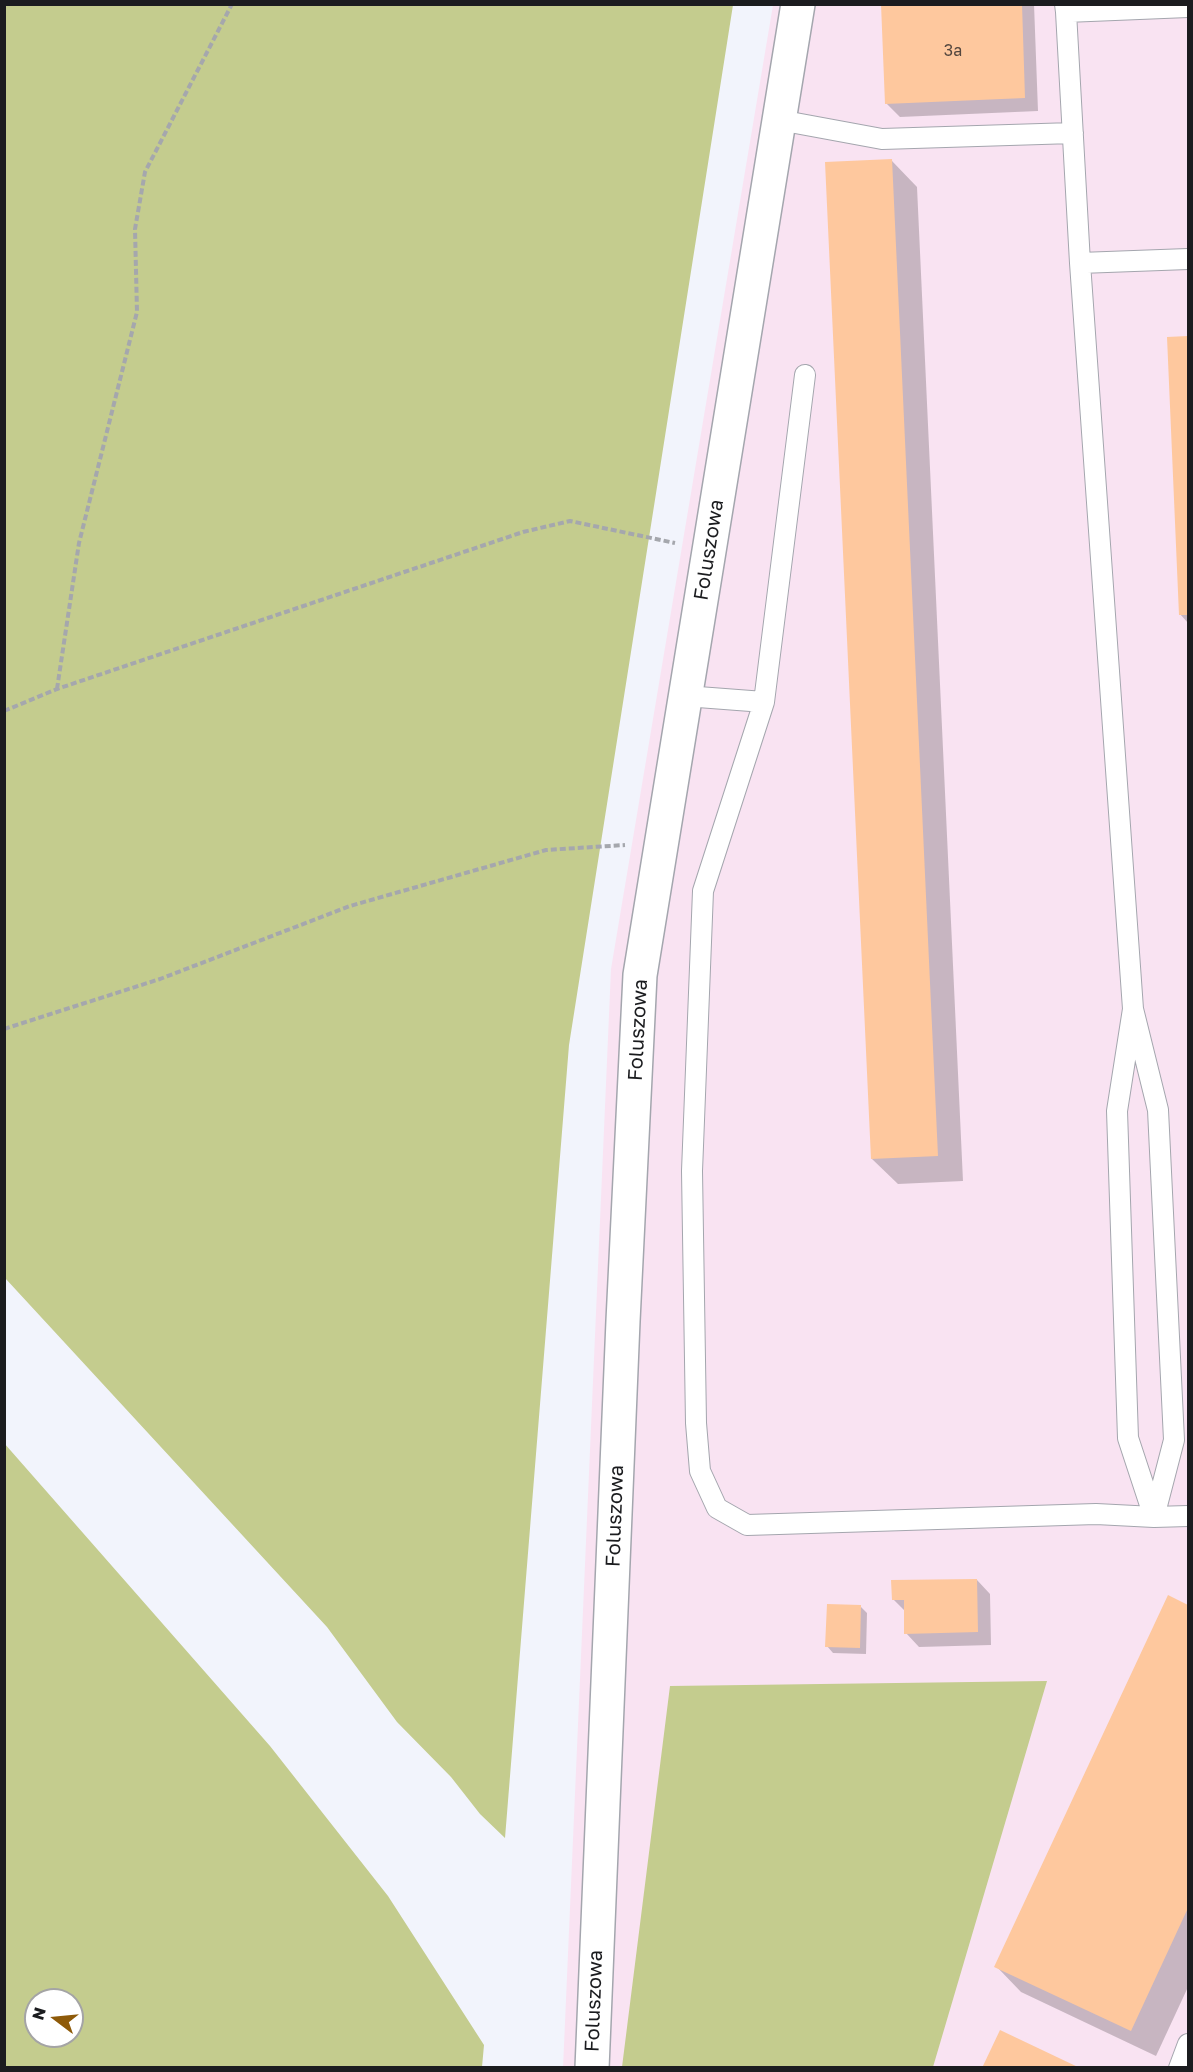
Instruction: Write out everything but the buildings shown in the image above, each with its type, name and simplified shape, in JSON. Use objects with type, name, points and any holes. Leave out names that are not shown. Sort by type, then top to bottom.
[{"type":"street","name":"Foluszowa","points":[[592,2067],[623,1309],[640,975],[798,4]]},
{"type":"lane","points":[[1154,1517],[1174,1440],[1158,1110],[1133,1010],[1080,262],[1065,8],[1188,7]]},
{"type":"lane","points":[[779,120],[882,139],[1073,133]]},
{"type":"lane","points":[[1080,262],[1188,259]]},
{"type":"lane","points":[[806,375],[764,702],[704,891],[692,1171],[696,1423],[700,1471],[717,1508],[747,1525],[1096,1514],[1188,1516]]},
{"type":"lane","points":[[685,696],[764,702]]},
{"type":"lane","points":[[1133,1010],[1117,1111],[1128,1438],[1154,1517]]},
{"type":"lane","points":[[1179,2067],[1188,2044]]},
{"type":"path","points":[[57,688],[80,543],[136,312],[135,229],[145,172],[232,4]]},
{"type":"path","points":[[4,711],[57,688],[523,532],[570,521],[709,551]]},
{"type":"path","points":[[4,1029],[160,979],[350,906],[546,850],[662,842]]},
{"type":"shaded area","points":[[773,5],[1188,5],[1188,2067],[563,2068],[611,969]]},
{"type":"green space","points":[[5,4],[733,5],[569,1045],[505,1838],[480,1814],[451,1777],[397,1722],[327,1627],[5,1278]]},
{"type":"green space","points":[[4,1443],[270,1746],[388,1896],[484,2045],[482,2067],[5,2067]]},
{"type":"green space","points":[[1047,1681],[933,2067],[622,2067],[670,1686]]}]
